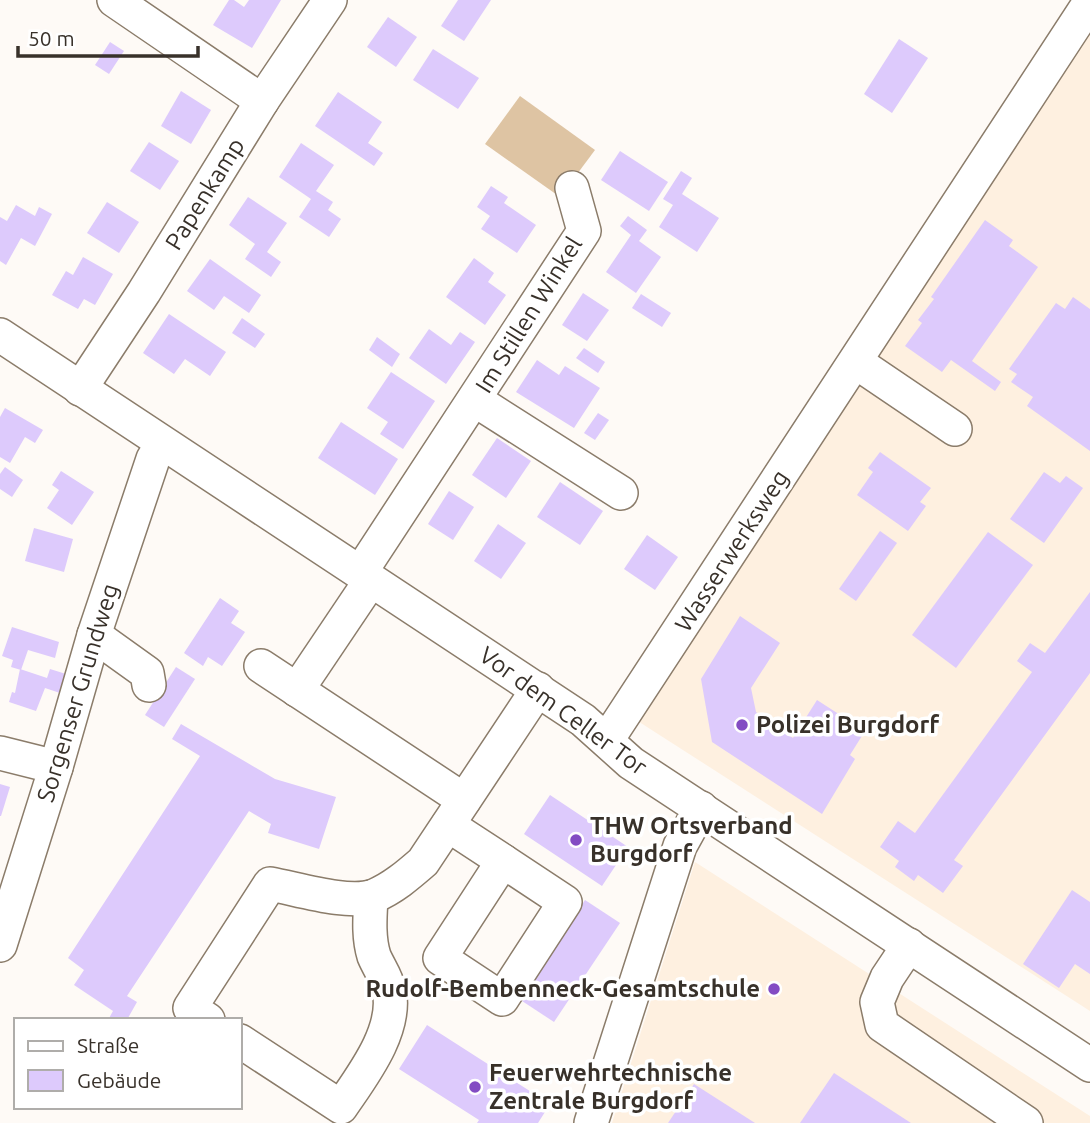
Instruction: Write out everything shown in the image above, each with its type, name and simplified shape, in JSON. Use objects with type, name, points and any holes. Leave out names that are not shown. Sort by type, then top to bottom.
[{"type":"street","points":[[114,0],[262,101]]},
{"type":"street","name":"Papenkamp","points":[[80,389],[144,292],[262,101],[330,0]]},
{"type":"street","name":"Wasserwerksweg","points":[[607,740],[1090,2]]},
{"type":"street","name":"Im Stillen Winkel","points":[[297,690],[475,400],[584,232],[572,188]]},
{"type":"street","name":"Vor dem Celler Tor","points":[[0,335],[583,720],[631,763],[1090,1065]]},
{"type":"street","points":[[856,362],[955,429]]},
{"type":"street","name":"Im Stillen Winkel","points":[[475,400],[621,493]]},
{"type":"street","name":"Sorgenser Grundweg","points":[[0,945],[94,635],[153,460],[162,444]]},
{"type":"street","points":[[94,635],[147,673],[149,685]]},
{"type":"street","points":[[261,666],[297,690],[456,812],[503,861]]},
{"type":"street","points":[[205,1018],[190,1008],[271,884],[343,898],[371,897],[398,884],[424,862],[538,690]]},
{"type":"street","points":[[0,753],[56,767]]},
{"type":"street","points":[[591,1123],[680,846],[701,808]]},
{"type":"street","points":[[242,1042],[341,1107],[378,1051],[389,1016],[390,994],[371,942],[371,897]]},
{"type":"street","points":[[909,945],[887,978],[877,1002],[881,1026],[1026,1123]]},
{"type":"shaded area","points":[[1090,22],[1090,1011],[633,718]]},
{"type":"shaded area","points":[[520,96],[595,150],[560,197],[485,144]]},
{"type":"shaded area","name":"Rudolf-Bembenneck-Gesamtschule","points":[[695,862],[1090,1116],[1090,1123],[612,1123]]},
{"type":"building","points":[[229,0],[234,0],[244,7],[249,0],[281,0],[252,48],[213,25]]},
{"type":"building","points":[[458,0],[491,0],[464,41],[441,26]]},
{"type":"building","points":[[388,17],[417,37],[396,67],[367,47]]},
{"type":"building","points":[[899,39],[928,58],[892,113],[864,94]]},
{"type":"building","points":[[110,42],[124,51],[109,74],[95,65]]},
{"type":"building","points":[[433,49],[479,78],[458,109],[413,80]]},
{"type":"building","points":[[181,91],[211,110],[191,144],[161,126]]},
{"type":"building","points":[[338,92],[382,122],[368,143],[383,153],[374,166],[315,126]]},
{"type":"building","points":[[149,142],[179,161],[160,190],[130,171]]},
{"type":"building","points":[[301,143],[334,165],[316,191],[333,202],[328,210],[341,219],[329,237],[299,217],[311,199],[279,177]]},
{"type":"building","points":[[620,151],[668,182],[649,211],[601,180]]},
{"type":"building","points":[[681,171],[692,178],[682,194],[719,218],[697,252],[659,227],[673,205],[663,199]]},
{"type":"building","points":[[491,186],[508,197],[504,203],[536,225],[517,253],[481,229],[490,216],[477,207]]},
{"type":"building","points":[[248,197],[287,223],[267,252],[281,262],[271,277],[245,259],[255,244],[229,225]]},
{"type":"building","points":[[107,202],[139,222],[119,253],[87,233]]},
{"type":"building","points":[[16,205],[35,216],[39,207],[52,214],[35,246],[21,238],[6,265],[0,261],[0,217],[7,221]]},
{"type":"building","points":[[628,216],[647,230],[639,241],[661,257],[636,293],[606,272],[631,235],[620,226]]},
{"type":"building","points":[[985,220],[1013,240],[1009,246],[1038,267],[972,361],[1001,382],[995,391],[951,360],[942,372],[905,346],[922,323],[918,320],[934,299],[931,297]]},
{"type":"building","points":[[83,257],[113,274],[95,305],[84,299],[78,309],[52,295],[66,271],[73,275]]},
{"type":"building","points":[[474,258],[494,273],[488,282],[506,295],[485,325],[446,297]]},
{"type":"building","points":[[210,259],[261,295],[249,313],[224,296],[214,310],[187,291]]},
{"type":"building","points":[[583,293],[609,310],[587,341],[562,325]]},
{"type":"building","points":[[641,294],[671,313],[662,327],[632,308]]},
{"type":"building","points":[[1073,297],[1090,309],[1090,451],[1027,406],[1033,397],[1011,382],[1017,374],[1009,369],[1056,303],[1065,309]]},
{"type":"building","points":[[169,314],[226,352],[210,376],[185,359],[174,374],[143,353]]},
{"type":"building","points":[[242,318],[265,334],[255,348],[232,333]]},
{"type":"building","points":[[429,329],[451,345],[460,332],[475,342],[446,384],[409,358]]},
{"type":"building","points":[[377,337],[400,354],[392,367],[369,350]]},
{"type":"building","points":[[584,348],[605,362],[598,373],[576,358]]},
{"type":"building","points":[[537,360],[559,375],[565,366],[600,388],[574,428],[516,392]]},
{"type":"building","points":[[391,372],[435,401],[403,449],[380,434],[388,422],[367,408]]},
{"type":"building","points":[[5,408],[43,430],[35,443],[25,437],[10,463],[0,457],[0,417]]},
{"type":"building","points":[[598,413],[609,420],[595,440],[584,433]]},
{"type":"building","points":[[341,422],[398,459],[375,495],[318,458]]},
{"type":"building","points":[[497,438],[531,461],[506,498],[472,475]]},
{"type":"building","points":[[880,452],[931,488],[920,502],[926,506],[908,531],[857,495],[873,472],[868,468]]},
{"type":"building","points":[[5,467],[23,480],[12,497],[0,489],[0,474]]},
{"type":"building","points":[[61,471],[94,492],[72,525],[47,508],[59,490],[52,485]]},
{"type":"building","points":[[1044,472],[1060,483],[1066,476],[1083,488],[1044,543],[1010,519]]},
{"type":"building","points":[[560,482],[603,511],[580,545],[537,517]]},
{"type":"building","points":[[449,491],[474,507],[453,540],[428,524]]},
{"type":"building","points":[[498,524],[526,543],[501,579],[474,561]]},
{"type":"building","points":[[34,528],[73,539],[64,572],[25,561]]},
{"type":"building","points":[[880,531],[897,543],[856,601],[839,589]]},
{"type":"building","points":[[988,532],[1033,565],[956,668],[912,635]]},
{"type":"building","points":[[647,535],[678,557],[655,590],[624,569]]},
{"type":"building","points":[[1090,592],[1090,673],[954,860],[963,866],[943,893],[918,875],[914,881],[895,867],[899,861],[880,847],[898,821],[915,833],[1032,672],[1017,661],[1030,643],[1045,653]]},
{"type":"building","points":[[220,598],[239,611],[231,623],[245,632],[222,666],[208,657],[203,666],[184,653]]},
{"type":"building","name":"Polizei Burgdorf","points":[[740,616],[780,643],[751,688],[756,712],[793,738],[817,700],[865,731],[850,755],[855,759],[822,814],[712,742],[701,679]]},
{"type":"building","points":[[12,627],[59,642],[55,658],[28,650],[21,670],[11,667],[13,660],[2,656]]},
{"type":"building","points":[[176,667],[195,679],[164,727],[145,715]]},
{"type":"building","points":[[20,669],[47,678],[50,669],[66,674],[60,693],[45,688],[36,711],[9,702],[12,692],[15,693]]},
{"type":"building","points":[[181,724],[275,779],[336,797],[319,849],[268,833],[271,824],[249,811],[127,996],[137,1002],[128,1018],[109,1018],[113,1011],[74,985],[84,970],[68,958],[200,756],[172,739]]},
{"type":"building","points":[[0,784],[10,787],[1,816],[0,816]]},
{"type":"building","name":"THW Ortsverband Burgdorf","points":[[550,795],[628,847],[602,886],[524,834]]},
{"type":"building","points":[[1072,890],[1090,902],[1090,974],[1075,964],[1059,988],[1023,964]]},
{"type":"building","points":[[585,900],[620,923],[554,1022],[519,999]]},
{"type":"building","name":"Feuerwehrtechnische Zentrale Burgdorf","points":[[427,1025],[550,1104],[538,1123],[477,1123],[479,1120],[399,1069]]},
{"type":"building","points":[[834,1073],[911,1123],[800,1123]]},
{"type":"building","points":[[694,1084],[755,1123],[668,1123]]},
{"type":"place","name":"Polizei Burgdorf","points":[[742,725]]},
{"type":"place","name":"THW Ortsverband Burgdorf","points":[[576,840]]},
{"type":"place","name":"Rudolf-Bembenneck-Gesamtschule","points":[[774,989]]},
{"type":"place","name":"Feuerwehrtechnische Zentrale Burgdorf","points":[[475,1087]]}]
